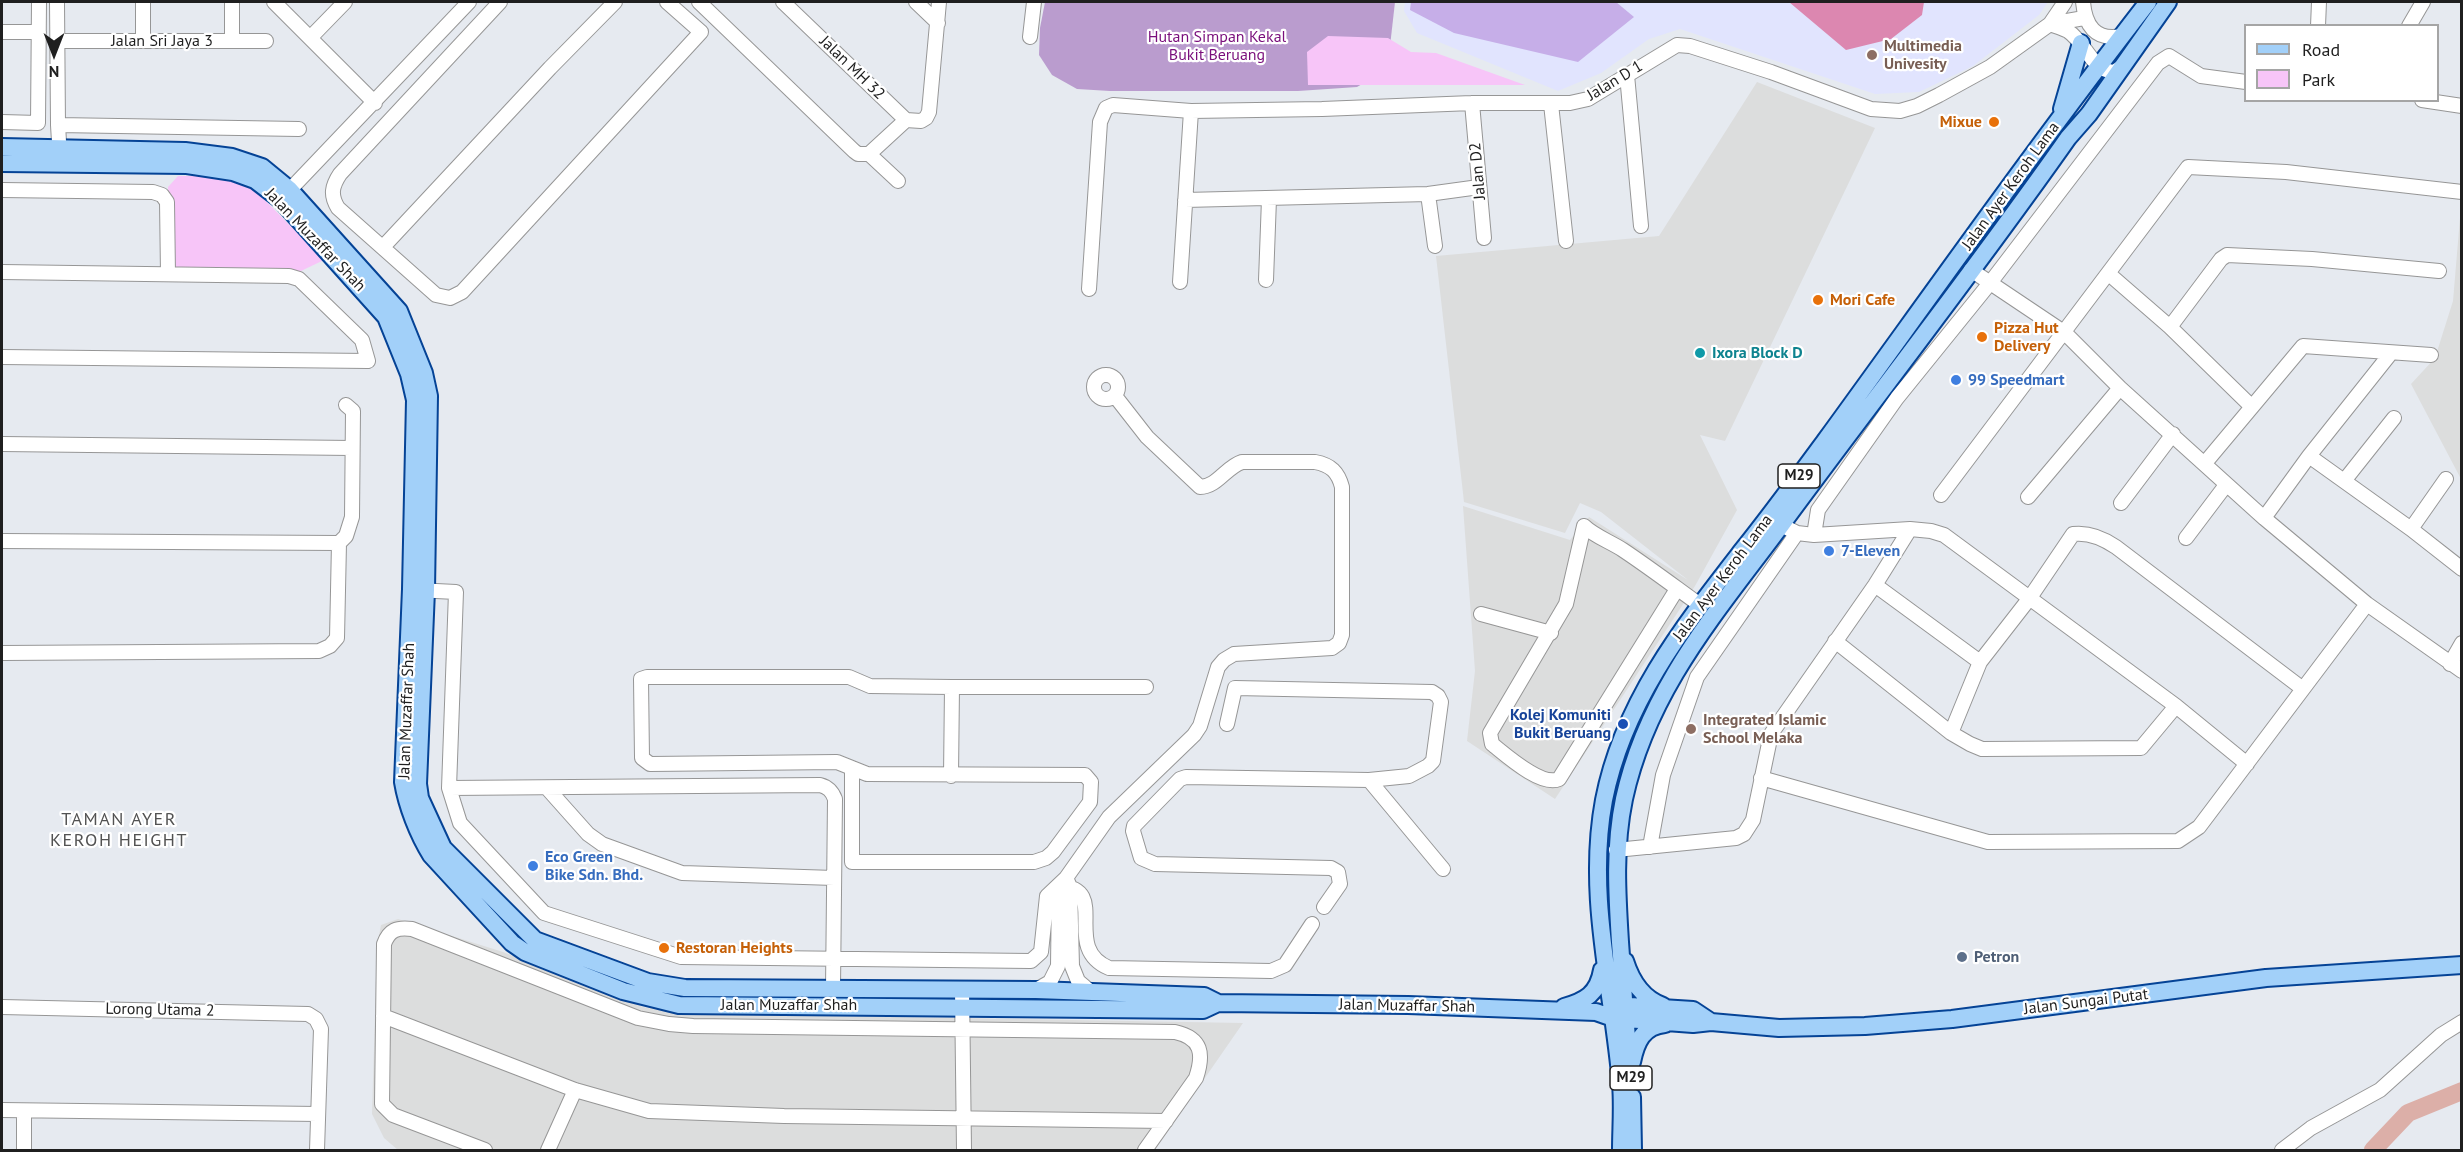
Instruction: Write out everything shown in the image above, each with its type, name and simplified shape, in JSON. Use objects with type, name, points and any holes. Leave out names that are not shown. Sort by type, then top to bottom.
[{"type":"main road","name":"Jalan Ayer Keroh Lama","points":[[1633,1150],[1625,1069],[1603,956],[1597,889],[1597,850],[1605,798],[1630,717],[1653,674],[1700,605],[1781,501],[2058,121],[2148,2]]},
{"type":"main road","name":"Jalan Ayer Keroh Lama","points":[[1614,1012],[1621,949],[1616,850],[1624,798],[1652,713],[1671,677],[1829,458],[1933,324],[2068,138],[2089,114],[2168,2]]},
{"type":"main road","points":[[2058,121],[2082,43]]},
{"type":"main road","name":"Jalan Muzaffar Shah","points":[[2,147],[60,155],[187,165],[255,180],[286,195],[386,317],[409,374],[415,400],[419,590],[418,784],[420,798],[443,848],[535,940],[648,982],[685,988],[833,988],[1203,1010],[1218,1003]]},
{"type":"main road","name":"Jalan Muzaffar Shah","points":[[2,163],[60,155]]},
{"type":"main road","points":[[1924,306],[1940,292],[1958,270],[1971,270],[1972,249],[1991,221],[1993,210]]},
{"type":"main road","name":"Jalan Muzaffar Shah","points":[[419,590],[403,782],[405,796],[424,844],[431,855],[512,943],[525,952],[623,991],[679,1005],[962,997],[1036,990],[1204,996],[1218,1003],[1614,1012]]},
{"type":"main road","points":[[1621,949],[1627,968],[1642,992],[1653,1003],[1671,1009]]},
{"type":"main road","points":[[1559,1010],[1580,1002],[1596,991],[1602,973],[1603,956]]},
{"type":"main road","name":"Jalan Sungai Putat","points":[[1614,1012],[1681,1023],[1711,1022],[1779,1028],[1864,1026],[1952,1019],[2266,978],[2462,964]]},
{"type":"main road","points":[[1559,1010],[1589,1019],[1601,1027],[1625,1069]]},
{"type":"main road","name":"Jalan Sungai Putat","points":[[1614,1012],[1693,1010],[1711,1022]]},
{"type":"main road","points":[[1625,1069],[1645,1032],[1661,1024],[1681,1023]]},
{"type":"main road","name":"Jalan Ayer Keroh Lama","points":[[1620,1150],[1621,1088],[1625,1069]]},
{"type":"street","points":[[2,122],[38,123],[39,2]]},
{"type":"street","points":[[57,2],[60,155]]},
{"type":"street","points":[[143,2],[143,40]]},
{"type":"street","points":[[274,2],[310,38],[370,108],[383,128]]},
{"type":"street","points":[[310,38],[345,2]]},
{"type":"street","points":[[286,195],[469,2]]},
{"type":"street","points":[[500,2],[340,174],[332,188],[332,195],[338,208],[436,295],[450,298],[462,292],[700,32],[667,2]]},
{"type":"street","points":[[383,247],[550,68],[615,2]]},
{"type":"street","points":[[699,2],[858,154],[869,154],[906,120],[913,122],[926,118],[930,105],[939,2]]},
{"type":"street","name":"Jalan MH 32","points":[[783,2],[906,120]]},
{"type":"street","points":[[916,2],[938,23]]},
{"type":"street","points":[[1030,37],[1034,2]]},
{"type":"street","points":[[2065,2],[2050,24],[2067,30],[2082,43],[2099,67],[2114,72],[2120,68]]},
{"type":"street","points":[[2082,43],[2083,2]]},
{"type":"street","points":[[2088,2],[2084,18],[2088,25],[2102,36],[2112,38],[2121,36]]},
{"type":"street","points":[[2318,24],[2319,2]]},
{"type":"street","points":[[2410,24],[2423,2]]},
{"type":"street","points":[[232,3],[232,40]]},
{"type":"street","name":"Jalan D 1","points":[[1089,290],[1100,122],[1106,108],[1113,105],[1191,111],[1472,103],[1551,104],[1588,99],[1670,47],[1684,45],[1771,72],[1871,109],[1900,111],[1932,99],[1990,67],[2050,24],[2084,18]]},
{"type":"street","points":[[2,32],[39,32]]},
{"type":"street","name":"Jalan Sri Jaya 3","points":[[57,40],[266,40]]},
{"type":"street","points":[[1814,535],[1818,510],[1824,500],[1897,398],[1990,283],[2163,59],[2169,56],[2174,58],[2201,76],[2244,82]]},
{"type":"street","points":[[1627,75],[1641,226]]},
{"type":"street","points":[[2435,102],[2462,106]]},
{"type":"street","name":"Jalan D2","points":[[1472,103],[1484,238]]},
{"type":"street","points":[[1551,104],[1566,241]]},
{"type":"street","points":[[1180,282],[1191,111]]},
{"type":"street","points":[[355,123],[372,139]]},
{"type":"street","points":[[58,125],[299,129]]},
{"type":"street","points":[[869,154],[898,181]]},
{"type":"street","points":[[1941,495],[2188,167],[2286,172],[2462,192]]},
{"type":"street","points":[[1185,200],[1428,194],[1479,187]]},
{"type":"street","points":[[2,190],[153,192],[162,195],[166,202],[168,274]]},
{"type":"street","points":[[1428,194],[1435,246]]},
{"type":"street","points":[[1266,280],[1269,199]]},
{"type":"street","points":[[2170,327],[2221,259],[2227,255],[2312,259],[2439,271]]},
{"type":"street","points":[[1971,270],[2065,333],[2120,388],[2205,463],[2226,485],[2367,604],[2456,667],[2462,643]]},
{"type":"street","points":[[2,273],[289,276],[299,279],[362,340],[368,361],[2,357]]},
{"type":"street","points":[[2109,274],[2170,327],[2251,406]]},
{"type":"street","points":[[2205,463],[2303,346],[2431,355]]},
{"type":"street","points":[[2264,518],[2309,456],[2391,353]]},
{"type":"street","points":[[2028,497],[2120,388]]},
{"type":"street","points":[[419,590],[456,592],[449,788],[460,823],[544,913],[681,957],[1031,961],[1041,952],[1045,901],[1050,892],[1065,884],[1106,822],[1135,790],[1194,735],[1200,726],[1218,667],[1224,660],[1234,654],[1332,648],[1339,643],[1342,635],[1342,487],[1339,475],[1327,464],[1242,462],[1236,464],[1211,484],[1200,487],[1147,437],[1115,396]]},
{"type":"street","points":[[2,654],[319,651],[330,646],[337,638],[339,543],[346,536],[352,517],[353,411],[346,405]]},
{"type":"street","points":[[2344,481],[2394,418]]},
{"type":"street","points":[[2121,503],[2173,434]]},
{"type":"street","points":[[2,444],[352,447]]},
{"type":"street","points":[[2309,456],[2411,529],[2462,569]]},
{"type":"street","points":[[2411,529],[2446,479]]},
{"type":"street","points":[[2186,538],[2226,485]]},
{"type":"street","points":[[1781,525],[1797,533],[1814,535],[1910,529],[1944,535],[2176,706],[2247,764]]},
{"type":"street","points":[[1616,850],[1736,838],[1744,834],[1753,820],[1771,734],[1875,585],[1910,529]]},
{"type":"street","points":[[1677,589],[1559,779],[1553,782],[1542,779],[1516,763],[1492,744],[1490,736],[1566,604],[1586,530],[1639,553],[1677,589],[1700,605]]},
{"type":"street","points":[[1650,847],[1663,775],[1697,677],[1797,533]]},
{"type":"street","points":[[1951,733],[1980,662],[2029,599],[2073,534],[2081,533],[2099,537],[2116,547],[2303,688]]},
{"type":"street","points":[[2,541],[339,543]]},
{"type":"street","points":[[1875,585],[1980,662]]},
{"type":"street","points":[[1761,778],[1988,842],[2178,842],[2199,827],[2367,604]]},
{"type":"street","points":[[1481,614],[1551,633]]},
{"type":"street","points":[[1835,641],[1951,733],[1982,749],[2141,748],[2176,706]]},
{"type":"street","points":[[852,768],[852,862],[1034,862],[1046,858],[1087,807],[1091,782],[1085,775],[867,774],[852,768],[837,762],[650,764],[642,758],[642,679],[647,677],[849,677],[870,686],[1146,687]]},
{"type":"street","points":[[951,776],[952,687]]},
{"type":"street","points":[[1227,724],[1235,688],[1432,692],[1438,696],[1441,702],[1433,761],[1409,776],[1369,780],[1194,776],[1180,779],[1134,826],[1132,831],[1141,858],[1164,865],[1331,868],[1338,872],[1340,884],[1324,907]]},
{"type":"street","points":[[1147,780],[1164,796]]},
{"type":"street","points":[[1369,780],[1443,869]]},
{"type":"street","points":[[449,788],[820,784],[830,790],[835,799],[833,988]]},
{"type":"street","points":[[547,788],[588,834],[602,844],[682,873],[834,878]]},
{"type":"street","points":[[1135,790],[1154,807]]},
{"type":"street","points":[[1087,807],[1106,822]]},
{"type":"street","points":[[1065,884],[1078,891],[1084,899],[1085,936],[1088,949],[1098,961],[1109,968],[1271,971],[1285,965],[1312,924]]},
{"type":"street","points":[[1036,990],[1050,982],[1058,966],[1065,884]]},
{"type":"street","points":[[1065,884],[1072,966],[1078,981],[1091,992]]},
{"type":"street","points":[[485,1150],[387,1111],[382,1104],[380,1094],[384,944],[387,936],[394,930],[412,929],[638,1018],[669,1024],[782,1028],[1175,1032],[1186,1034],[1194,1038],[1199,1046],[1199,1068],[1196,1078],[1145,1150]]},
{"type":"street","points":[[962,997],[964,1150]]},
{"type":"street","name":"Lorong Utama 2","points":[[2,1008],[308,1014],[316,1019],[321,1029],[318,1114]]},
{"type":"street","points":[[383,1016],[575,1090],[634,1108],[665,1113],[964,1119],[1166,1120]]},
{"type":"street","points":[[2282,1150],[2311,1128],[2380,1090],[2441,1035],[2462,1022]]},
{"type":"street","points":[[548,1150],[575,1090]]},
{"type":"street","points":[[2,1110],[318,1114],[317,1150]]},
{"type":"street","points":[[24,1111],[24,1150]]},
{"type":"shaded area","name":"Multimedia Univesity","points":[[1405,2],[2048,2],[2039,15],[1973,66],[1919,92],[1875,94],[1680,29],[1649,39],[1601,73],[1558,91],[1417,33],[1404,11]]},
{"type":"shaded area","points":[[1411,2],[1616,2],[1634,17],[1578,62],[1454,33],[1410,10]]},
{"type":"shaded area","points":[[1789,2],[1924,2],[1922,15],[1891,39],[1846,50]]},
{"type":"shaded area","points":[[1757,82],[1875,128],[1725,441],[1700,435],[1737,510],[1695,586],[1555,799],[1467,741],[1475,671],[1463,506],[1570,540],[1589,517],[1688,580],[1601,512],[1580,503],[1565,533],[1464,502],[1436,256],[1659,236]]},
{"type":"shaded area","points":[[2461,206],[2461,479],[2411,384],[2435,358],[2453,301]]},
{"type":"shaded area","points":[[398,919],[503,952],[643,1007],[674,1013],[1243,1023],[1155,1150],[398,1150],[384,1138],[372,1114],[377,946],[381,925]]},
{"type":"green space","name":"Hutan Simpan Kekal Bukit Beruang","points":[[1045,2],[1395,2],[1389,55],[1379,74],[1357,87],[1298,91],[1110,91],[1077,89],[1052,75],[1039,55],[1040,28]]},
{"type":"green space","points":[[1328,36],[1388,38],[1411,52],[1436,53],[1525,85],[1308,85],[1307,52]]},
{"type":"green space","points":[[178,176],[218,176],[255,190],[324,260],[301,271],[170,269],[168,187]]},
{"type":"waterway","points":[[2373,1150],[2408,1113],[2462,1091]]},
{"type":"place","name":"Multimedia Univesity","points":[[1872,55]]},
{"type":"place","name":"Mixue","points":[[1994,122]]},
{"type":"place","name":"Mori Cafe","points":[[1818,300]]},
{"type":"place","name":"Pizza Hut Delivery","points":[[1982,337]]},
{"type":"place","name":"Ixora Block D","points":[[1700,353]]},
{"type":"place","name":"99 Speedmart","points":[[1956,380]]},
{"type":"place","name":"7-Eleven","points":[[1829,551]]},
{"type":"place","name":"Kolej Komuniti Bukit Beruang","points":[[1623,724]]},
{"type":"place","name":"Integrated Islamic School Melaka","points":[[1691,729]]},
{"type":"place","name":"Eco Green Bike Sdn. Bhd.","points":[[533,866]]},
{"type":"place","name":"Restoran Heights","points":[[664,948]]},
{"type":"place","name":"Petron","points":[[1962,957]]},
{"type":"district","name":"TAMAN AYER KEROH HEIGHT","points":[[119,830]]}]
